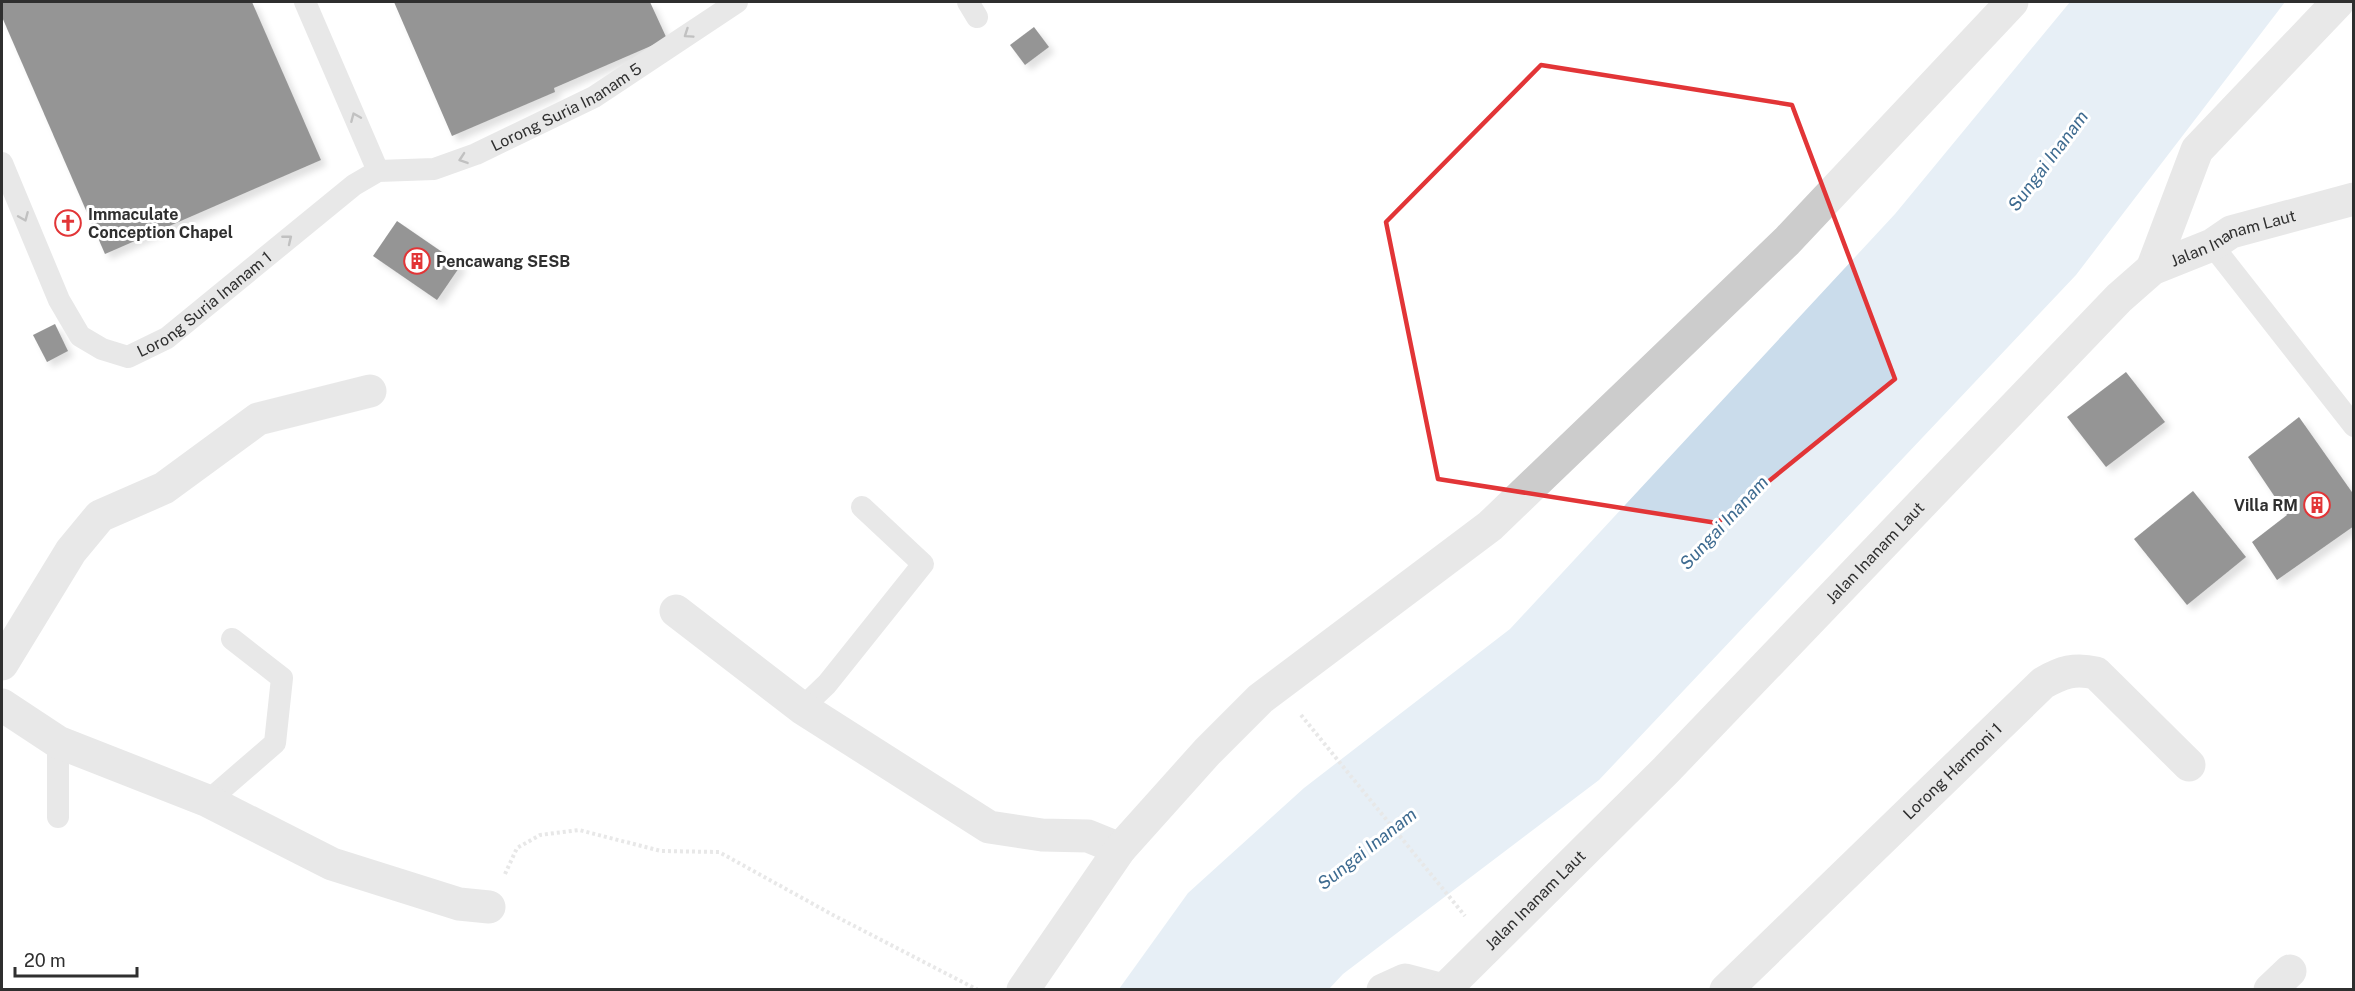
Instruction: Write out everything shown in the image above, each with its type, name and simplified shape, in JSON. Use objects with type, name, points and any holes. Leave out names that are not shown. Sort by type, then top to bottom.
[{"type":"street","points":[[1023,990],[1120,849],[1207,752],[1268,691],[1490,526],[1787,241],[2012,2]]},
{"type":"street","points":[[2152,268],[2197,150],[2338,2]]},
{"type":"street","name":"Jalan Inanam Laut","points":[[1444,990],[1666,770],[2119,298],[2152,268],[2212,245],[2231,232],[2354,199]]},
{"type":"street","points":[[2,664],[71,551],[100,516],[164,488],[258,419],[370,391]]},
{"type":"street","points":[[676,611],[802,708],[989,828],[1042,835],[1088,836],[1120,849]]},
{"type":"street","name":"Lorong Harmoni 1","points":[[1726,990],[2043,683],[2060,673],[2078,669],[2096,673],[2189,765]]},
{"type":"street","points":[[2,705],[58,742],[208,801],[332,864],[474,905]]},
{"type":"street","points":[[1383,990],[1405,980],[1444,990]]},
{"type":"lane","points":[[305,2],[378,171]]},
{"type":"lane","name":"Lorong Suria Inanam 5","points":[[378,171],[434,169],[476,154],[594,97],[725,5]]},
{"type":"lane","name":"Lorong Suria Inanam 1","points":[[2,163],[59,300],[80,336],[102,349],[128,357],[167,338],[354,185],[378,171]]},
{"type":"lane","points":[[2212,245],[2354,426]]},
{"type":"lane","points":[[802,708],[827,684],[922,564],[862,507]]},
{"type":"lane","points":[[208,801],[275,743],[282,678],[232,639]]},
{"type":"lane","points":[[58,742],[58,817]]},
{"type":"path","points":[[1329,751],[1471,924]]},
{"type":"path","points":[[474,905],[517,848],[540,835],[579,830],[661,851],[719,852],[833,915],[978,990]]},
{"type":"highlighted area","points":[[1541,65],[1792,105],[1895,379],[1717,523],[1438,479],[1386,222]]},
{"type":"water","name":"Sungai Inanam","points":[[2070,2],[2285,2],[2076,275],[1599,780],[1343,974],[1329,989],[1119,989],[1188,893],[1304,788],[1510,629],[1895,214]]},
{"type":"building","points":[[2,2],[252,2],[321,160],[105,254],[2,17]]},
{"type":"building","points":[[394,2],[650,2],[667,39],[554,88],[555,92],[452,136]]},
{"type":"building","points":[[1034,27],[1049,47],[1025,65],[1010,45]]},
{"type":"building","name":"Pencawang SESB","points":[[397,221],[461,265],[437,300],[373,256]]},
{"type":"building","points":[[55,324],[68,351],[47,362],[33,335]]},
{"type":"building","points":[[2126,372],[2165,422],[2106,467],[2067,417]]},
{"type":"building","name":"Villa RM","points":[[2299,417],[2354,495],[2354,526],[2277,580],[2252,542],[2287,515],[2248,457]]},
{"type":"building","points":[[2193,491],[2246,557],[2187,605],[2134,539]]},
{"type":"place","name":"Immaculate Conception Chapel","points":[[68,223]]},
{"type":"place","name":"Pencawang SESB","points":[[417,261]]},
{"type":"place","name":"Villa RM","points":[[2317,505]]}]
